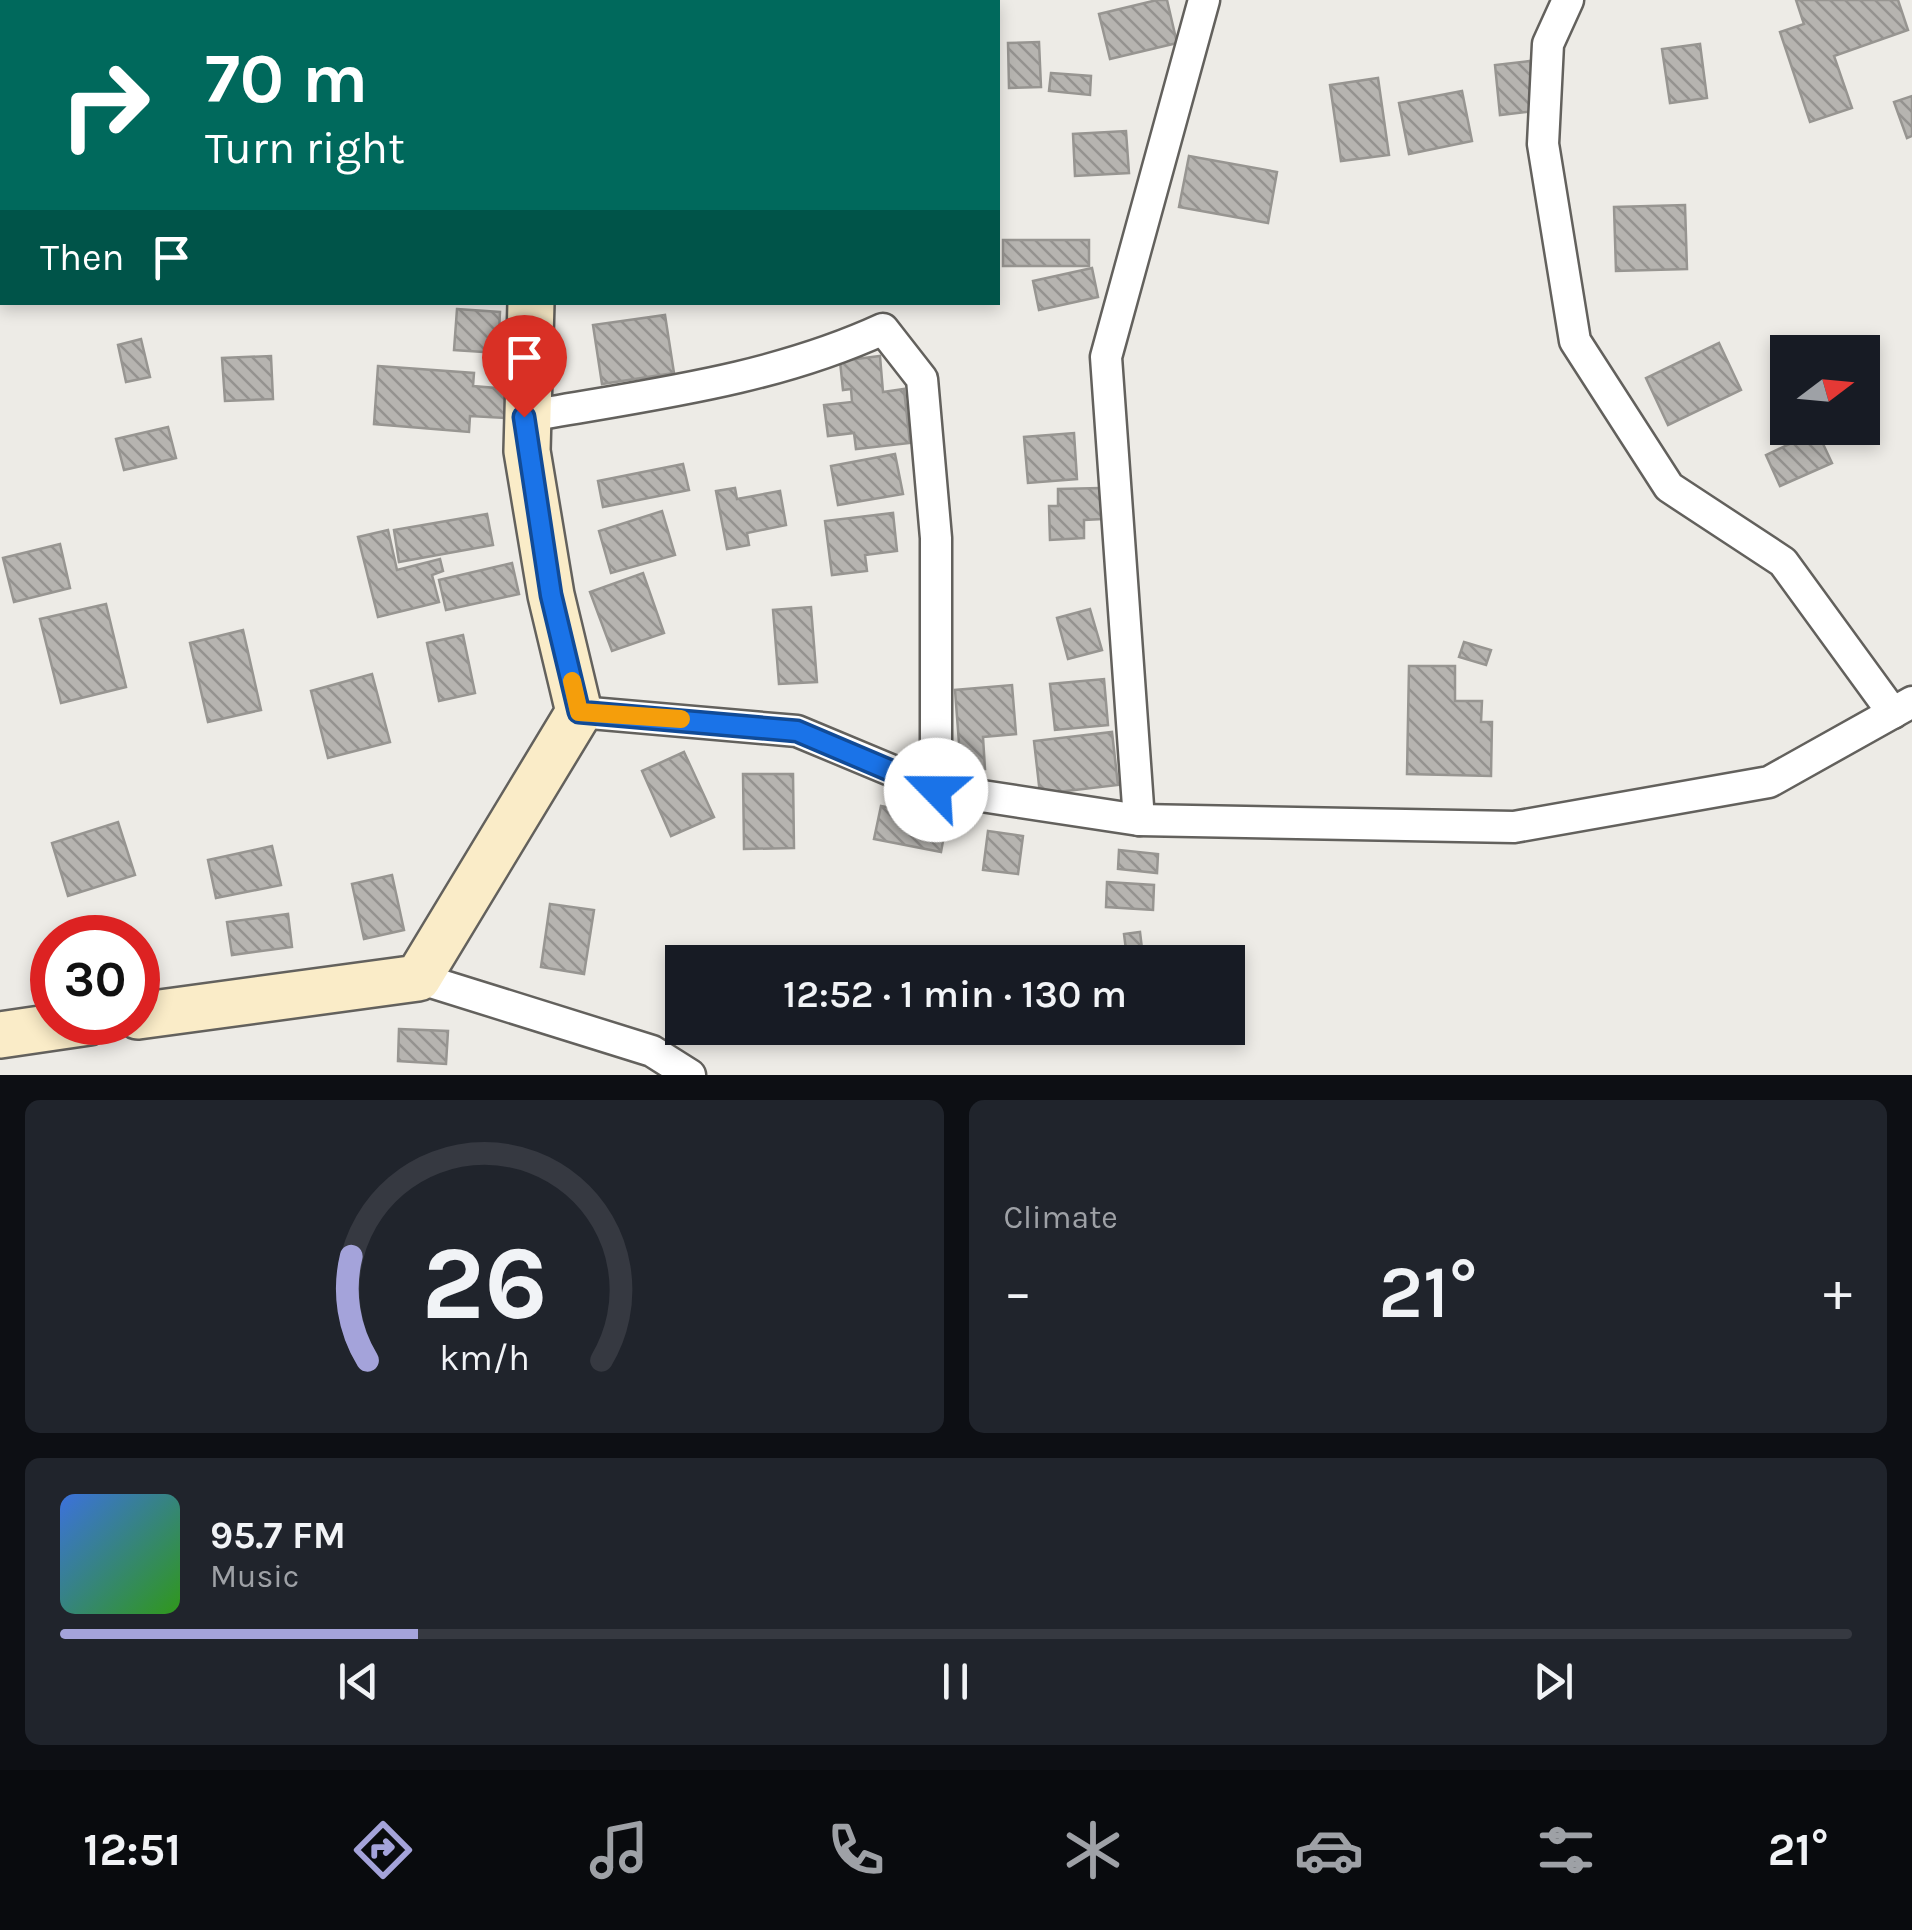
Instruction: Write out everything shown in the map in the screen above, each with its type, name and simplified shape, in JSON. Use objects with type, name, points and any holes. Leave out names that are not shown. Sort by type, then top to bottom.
[{"type":"street","points":[[1138,820],[1106,357],[1204,0]]},
{"type":"street","points":[[579,712],[797,731],[936,790],[1138,820],[1514,826],[1768,782],[1902,708],[1784,562],[1668,487],[1575,340],[1543,144],[1548,44],[1568,0]]},
{"type":"street","points":[[418,978],[579,712],[551,595],[524,417],[531,305]]},
{"type":"street","points":[[524,417],[748,377],[826,355],[883,329],[922,379],[936,538],[936,790]]},
{"type":"street","points":[[160,1013],[418,978],[652,1052],[690,1075]]},
{"type":"street","points":[[0,1034],[30,1030]]},
{"type":"building","points":[[1167,0],[1177,43],[1110,59],[1099,14]]},
{"type":"building","points":[[1796,0],[1898,0],[1908,30],[1834,56],[1852,108],[1810,122],[1780,32],[1804,24]]},
{"type":"building","points":[[1039,42],[1041,87],[1009,88],[1008,43]]},
{"type":"building","points":[[1700,44],[1707,98],[1670,103],[1662,49]]},
{"type":"building","points":[[1530,61],[1536,111],[1500,115],[1495,65]]},
{"type":"building","points":[[1051,73],[1091,76],[1090,95],[1049,91]]},
{"type":"building","points":[[1378,78],[1389,155],[1341,161],[1330,85]]},
{"type":"building","points":[[1462,91],[1472,141],[1409,154],[1399,103]]},
{"type":"building","points":[[1912,96],[1912,136],[1907,138],[1894,102]]},
{"type":"building","points":[[1126,131],[1129,173],[1075,176],[1073,134]]},
{"type":"building","points":[[1189,156],[1277,172],[1268,223],[1179,207]]},
{"type":"building","points":[[1685,205],[1687,269],[1616,271],[1614,207]]},
{"type":"building","points":[[1003,240],[1089,240],[1089,266],[1003,266]]},
{"type":"building","points":[[1092,268],[1098,297],[1039,310],[1033,281]]},
{"type":"building","points":[[457,309],[500,312],[498,353],[454,350]]},
{"type":"building","points":[[665,315],[674,373],[602,384],[593,325]]},
{"type":"building","points":[[141,339],[150,377],[126,382],[118,345]]},
{"type":"building","points":[[1719,343],[1741,390],[1668,425],[1646,378]]},
{"type":"building","points":[[271,356],[273,399],[225,401],[222,358]]},
{"type":"building","points":[[880,356],[883,392],[904,389],[910,443],[856,449],[854,433],[828,436],[824,405],[852,402],[851,389],[843,390],[840,361]]},
{"type":"building","points":[[378,366],[474,373],[473,386],[508,389],[505,418],[470,416],[469,432],[374,424]]},
{"type":"building","points":[[168,427],[176,458],[124,470],[116,439]]},
{"type":"building","points":[[1074,433],[1077,479],[1028,483],[1024,437]]},
{"type":"building","points":[[1787,445],[1824,445],[1832,463],[1780,486],[1766,455]]},
{"type":"building","points":[[895,454],[903,494],[838,505],[831,466]]},
{"type":"building","points":[[683,464],[689,490],[603,507],[598,481]]},
{"type":"building","points":[[735,488],[737,499],[780,491],[786,525],[747,533],[749,545],[727,549],[716,491]]},
{"type":"building","points":[[1100,488],[1102,519],[1084,520],[1084,538],[1050,540],[1049,506],[1058,506],[1058,489]]},
{"type":"building","points":[[662,511],[675,555],[611,573],[599,531]]},
{"type":"building","points":[[893,513],[897,551],[865,555],[867,571],[832,575],[825,521]]},
{"type":"building","points":[[487,514],[493,545],[399,562],[394,530]]},
{"type":"building","points":[[388,530],[397,570],[440,559],[443,571],[432,575],[439,602],[378,617],[358,537]]},
{"type":"building","points":[[60,544],[70,588],[14,602],[3,558]]},
{"type":"building","points":[[512,563],[519,594],[446,610],[439,580]]},
{"type":"building","points":[[643,573],[664,633],[612,651],[590,592]]},
{"type":"building","points":[[106,604],[126,687],[61,703],[40,619]]},
{"type":"building","points":[[811,607],[817,682],[779,684],[773,610]]},
{"type":"building","points":[[1090,609],[1102,650],[1068,659],[1057,618]]},
{"type":"building","points":[[243,630],[261,710],[208,722],[190,643]]},
{"type":"building","points":[[463,635],[475,693],[439,701],[427,643]]},
{"type":"building","points":[[1464,642],[1491,650],[1486,665],[1459,657]]},
{"type":"building","points":[[1409,666],[1455,666],[1455,701],[1482,701],[1481,722],[1492,722],[1491,776],[1407,774]]},
{"type":"building","points":[[372,674],[390,742],[328,758],[311,691]]},
{"type":"building","points":[[1104,679],[1108,725],[1055,730],[1050,684]]},
{"type":"building","points":[[1012,685],[1016,734],[983,737],[985,769],[961,770],[955,690]]},
{"type":"building","points":[[1112,732],[1118,785],[1040,794],[1034,741]]},
{"type":"building","points":[[684,752],[714,817],[671,836],[642,771]]},
{"type":"building","points":[[743,774],[793,774],[794,848],[744,849]]},
{"type":"building","points":[[881,806],[947,819],[941,852],[874,839]]},
{"type":"building","points":[[118,822],[135,875],[68,896],[52,843]]},
{"type":"building","points":[[988,831],[1023,836],[1018,874],[983,870]]},
{"type":"building","points":[[272,846],[281,885],[216,898],[208,860]]},
{"type":"building","points":[[1119,850],[1158,854],[1157,873],[1118,869]]},
{"type":"building","points":[[392,875],[404,930],[364,939],[352,884]]},
{"type":"building","points":[[1107,882],[1154,885],[1153,910],[1106,907]]},
{"type":"building","points":[[550,904],[594,910],[584,974],[541,967]]},
{"type":"building","points":[[288,914],[292,947],[232,955],[227,922]]},
{"type":"building","points":[[1140,932],[1142,945],[1125,945],[1124,934]]},
{"type":"building","points":[[399,1029],[448,1031],[446,1064],[398,1061]]},
{"type":"slow traffic","points":[[572,681],[579,712],[681,719]]},
{"type":"route","points":[[524,417],[526,451],[551,595],[579,712],[797,731],[936,790]]}]
